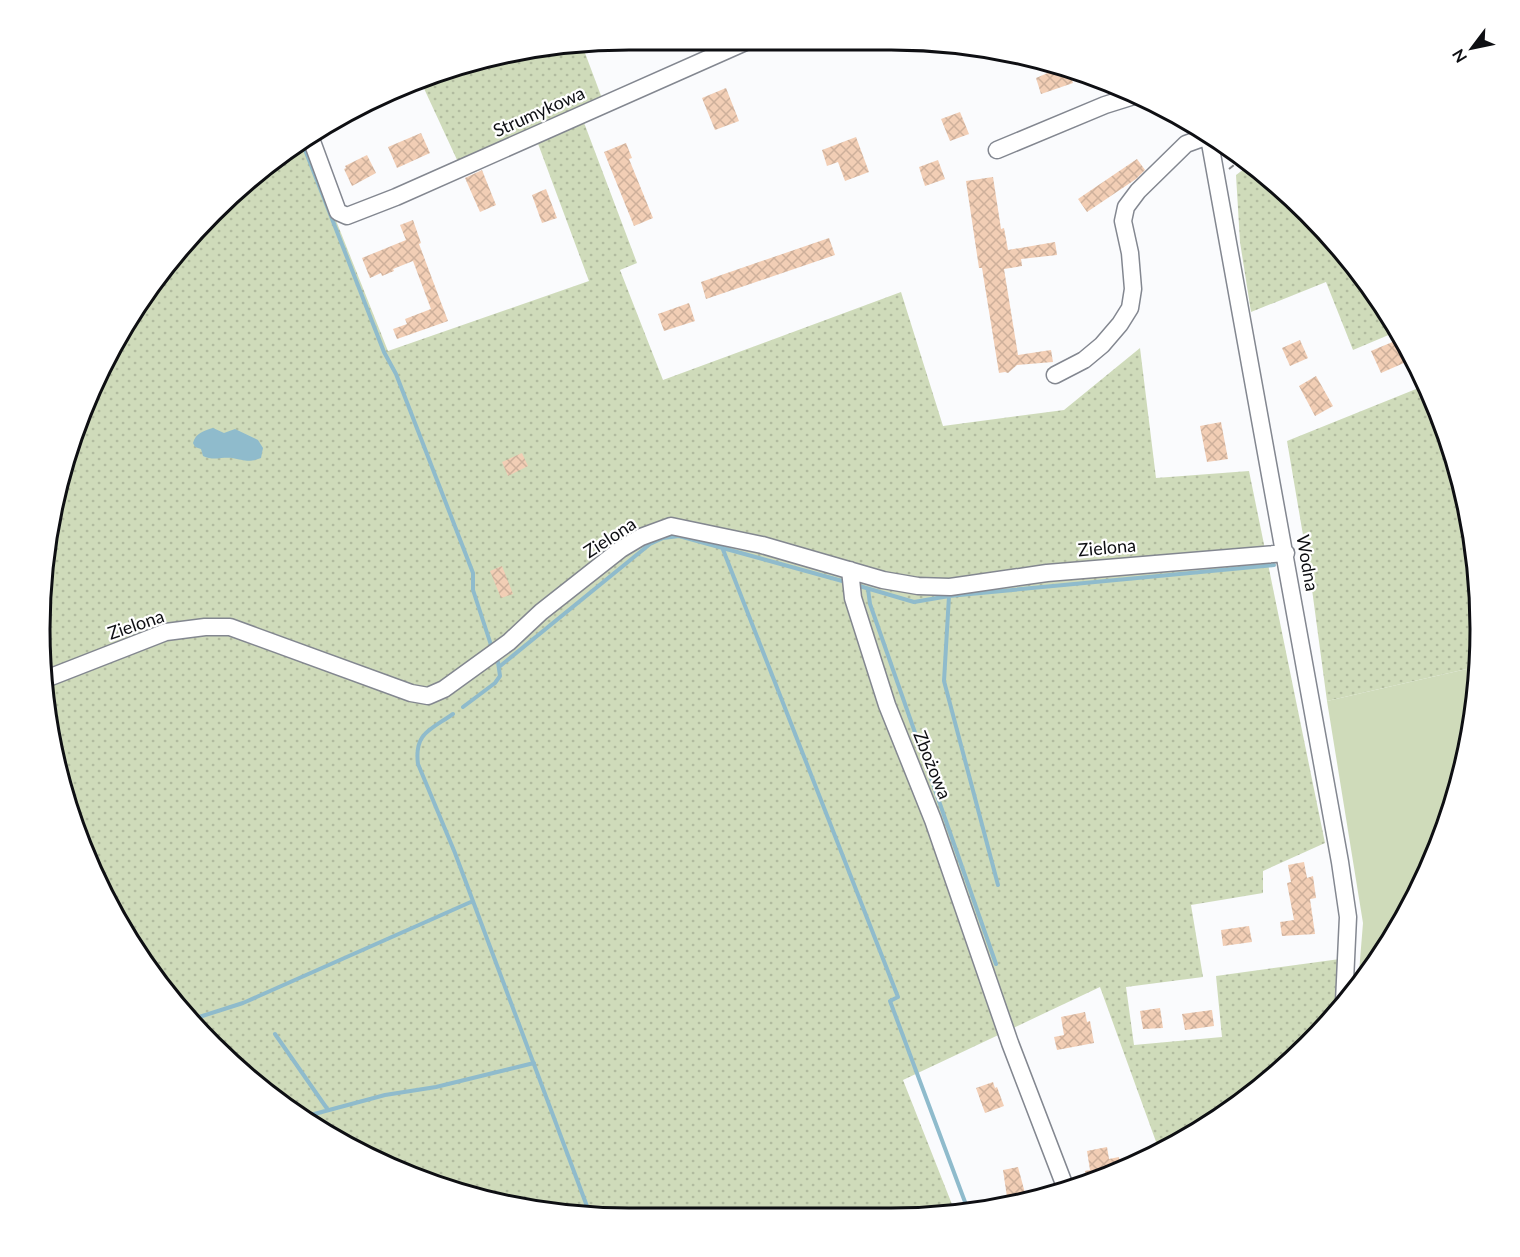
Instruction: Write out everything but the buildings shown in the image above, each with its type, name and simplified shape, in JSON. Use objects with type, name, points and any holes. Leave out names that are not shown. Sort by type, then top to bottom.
[{"type":"street","name":"Strumykowa","points":[[313,143],[338,212],[347,216],[396,197],[725,50]]},
{"type":"street","points":[[997,150],[1124,99]]},
{"type":"street","points":[[1055,375],[1084,360],[1102,345],[1130,308],[1133,289],[1124,220],[1126,207],[1138,191],[1186,144],[1199,138]]},
{"type":"street","name":"Wodna","points":[[1210,145],[1340,862],[1348,917],[1345,989]]},
{"type":"street","name":"Zielona","points":[[52,677],[166,632],[205,627],[230,627],[411,693],[428,696],[444,689],[509,642],[541,612],[621,549],[641,537],[671,526],[762,545],[850,570],[918,586],[950,587],[1047,573],[1286,554]]},
{"type":"street","name":"Zbożowa","points":[[850,570],[853,598],[887,705],[933,820],[1035,1112],[1063,1181]]},
{"type":"green space","points":[[584,52],[603,101],[458,162],[423,87],[479,69],[553,54]]},
{"type":"green space","points":[[583,120],[637,263],[620,270],[663,380],[901,292],[943,426],[1064,410],[1140,348],[1156,478],[1249,471],[1325,843],[1263,871],[1263,893],[1191,905],[1203,977],[1126,987],[1134,1045],[1222,1037],[1216,976],[1340,959],[1337,998],[1301,1038],[1244,1088],[1213,1110],[1157,1143],[1100,987],[903,1080],[952,1204],[892,1208],[628,1208],[553,1203],[479,1188],[442,1177],[372,1148],[339,1130],[276,1088],[247,1064],[219,1038],[169,981],[127,918],[94,850],[69,778],[54,704],[50,628],[54,553],[69,479],[80,442],[109,372],[147,307],[193,247],[247,193],[309,146],[388,351],[589,281],[537,141]]},
{"type":"green space","points":[[1244,169],[1301,219],[1351,276],[1390,334],[1353,350],[1326,282],[1251,312],[1240,242],[1236,175]]},
{"type":"green space","points":[[1418,388],[1440,442],[1451,479],[1466,553],[1470,628],[1469,669],[1327,701],[1311,582],[1287,441]]},
{"type":"green space","points":[[1470,630],[1469,657],[1465,631]]},
{"type":"green space","points":[[1469,669],[1466,704],[1459,741],[1440,815],[1411,885],[1393,918],[1359,969],[1363,923],[1327,701]]},
{"type":"water","points":[[213,428],[224,433],[235,429],[258,440],[263,448],[261,458],[246,461],[203,456],[201,449],[195,447],[193,443],[200,433]]},
{"type":"waterway","points":[[305,149],[384,352],[396,374],[473,573],[473,590],[491,645]]},
{"type":"waterway","points":[[499,667],[650,544],[663,538],[679,536],[846,582]]},
{"type":"waterway","points":[[722,547],[898,997],[890,1001],[965,1203]]},
{"type":"waterway","points":[[856,585],[914,602],[949,596],[1274,565]]},
{"type":"waterway","points":[[868,589],[870,604],[996,964]]},
{"type":"waterway","points":[[949,596],[944,681],[998,885]]},
{"type":"waterway","points":[[463,707],[495,683],[500,676],[498,662]]},
{"type":"waterway","points":[[453,714],[425,733],[419,745],[418,764],[455,853],[587,1206]]},
{"type":"waterway","points":[[199,1017],[243,1003],[473,901]]},
{"type":"waterway","points":[[275,1034],[328,1110]]},
{"type":"waterway","points":[[314,1114],[385,1095],[436,1087],[534,1063]]}]
